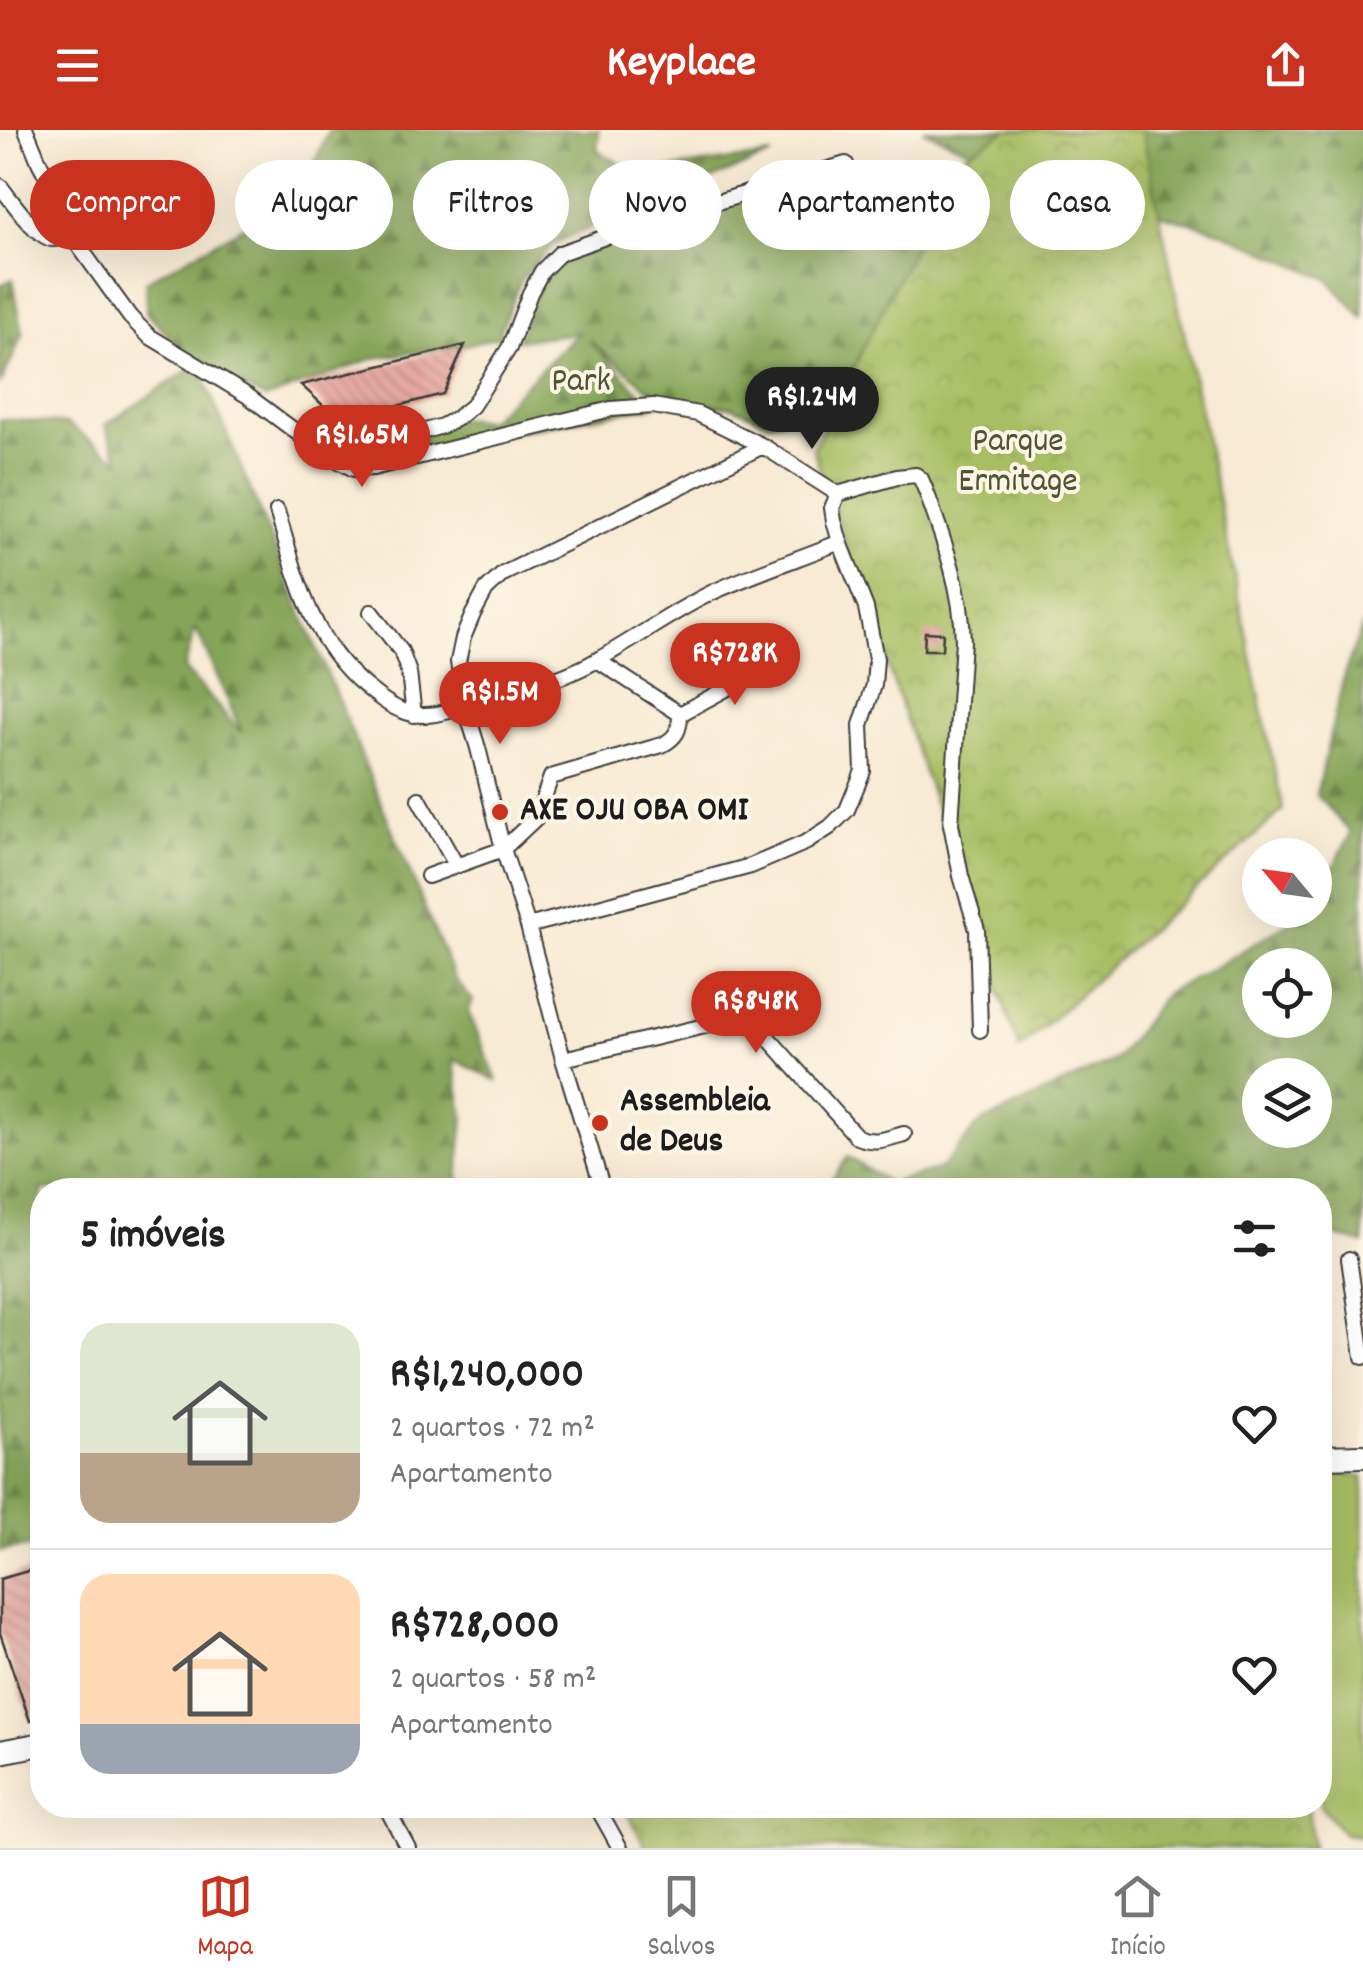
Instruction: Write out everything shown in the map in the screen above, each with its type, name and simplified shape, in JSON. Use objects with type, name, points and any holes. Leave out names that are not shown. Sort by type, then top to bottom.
[{"type":"main road","points":[[1332,1457],[1363,1456]]},
{"type":"main road","points":[[0,1752],[30,1746]]},
{"type":"street","points":[[26,130],[38,160]]},
{"type":"street","points":[[0,186],[30,222]]},
{"type":"street","points":[[327,455],[375,446],[458,418],[472,406],[509,348],[542,270],[560,253],[742,194]]},
{"type":"street","points":[[82,250],[130,318],[149,336],[248,396],[327,455],[354,469],[373,468],[611,409],[653,406],[698,414],[763,446],[838,494],[916,475],[926,491],[954,568],[963,614],[951,824],[961,876],[978,930],[980,1030]]},
{"type":"street","points":[[599,1178],[528,926],[502,849],[465,706],[458,662],[463,638],[486,590],[503,574],[763,446]]},
{"type":"street","points":[[528,926],[751,866],[807,842],[840,819],[863,771],[861,726],[874,685],[876,659],[866,608],[840,542],[832,508],[838,494]]},
{"type":"street","points":[[277,511],[310,614],[330,649],[369,690],[400,710],[414,714],[440,714],[558,678],[598,660],[665,617],[712,593],[840,542]]},
{"type":"street","points":[[371,612],[402,651],[414,714]]},
{"type":"street","points":[[598,660],[680,714]]},
{"type":"street","points":[[680,714],[770,665]]},
{"type":"street","points":[[428,876],[502,849],[536,817],[551,777],[672,740],[677,734],[680,714]]},
{"type":"street","points":[[419,799],[456,864]]},
{"type":"street","points":[[563,1060],[731,1020],[753,1020],[858,1136],[868,1141],[904,1134]]},
{"type":"street","points":[[1350,1260],[1363,1357]]},
{"type":"street","points":[[392,1818],[408,1848]]},
{"type":"street","points":[[603,1818],[620,1848]]},
{"type":"green space","points":[[329,130],[599,130],[597,150],[614,160],[589,160],[589,228],[569,237],[569,160],[413,160],[413,250],[548,250],[521,280],[498,337],[374,358],[265,399],[193,360],[146,313],[146,281],[202,250],[215,250],[215,243],[235,232],[235,250],[393,250],[393,160],[315,160]]},
{"type":"green space","points":[[923,130],[1363,130],[1363,318],[1328,279],[1219,231],[1145,210],[1145,160],[1010,160],[1010,167]]},
{"type":"green space","name":"Parque Ermitage","points":[[1008,130],[1142,130],[1283,810],[1252,838],[1242,838],[1242,847],[1019,1049],[813,449],[912,250],[990,250],[990,160],[958,159]]},
{"type":"green space","points":[[772,155],[742,160],[742,167],[722,175],[722,162]]},
{"type":"green space","name":"Park","points":[[742,193],[742,250],[930,250],[898,343],[808,412],[769,423],[733,407],[664,402],[589,340],[653,406],[343,464],[457,418],[488,421],[578,333],[518,340],[537,291],[560,262],[594,250],[722,250],[722,201]]},
{"type":"green space","points":[[13,279],[23,335],[0,385],[0,285]]},
{"type":"green space","points":[[198,364],[454,978],[473,1001],[468,1011],[497,1081],[453,1059],[464,1117],[458,1178],[30,1178],[30,1547],[0,1551],[0,419],[67,424],[120,461],[105,425]],"holes":[[[195,629],[196,629],[242,733],[184,669]]]},
{"type":"green space","points":[[1363,624],[1363,1244],[1332,1235],[1332,1178],[907,1178],[940,1169],[979,1124],[1116,1059],[1166,993],[1242,951],[1242,1038],[1332,1038],[1332,948],[1247,948],[1280,928],[1332,928],[1332,869],[1351,833],[1316,795],[1345,672]]},
{"type":"green space","points":[[848,1157],[881,1178],[833,1178]]},
{"type":"green space","points":[[1332,1474],[1363,1476],[1363,1836],[1344,1834],[1331,1818]]},
{"type":"green space","points":[[631,1818],[1309,1818],[1312,1848],[646,1848]]},
{"type":"building","points":[[465,345],[443,394],[340,421],[301,385]]},
{"type":"building","points":[[925,632],[943,633],[942,650],[924,650]]},
{"type":"building","points":[[30,1570],[30,1721],[0,1633],[0,1579]]},
{"type":"place","name":"AXE OJU OBA OMI","points":[[500,812]]},
{"type":"place","name":"Assembleia de Deus","points":[[600,1123]]}]
